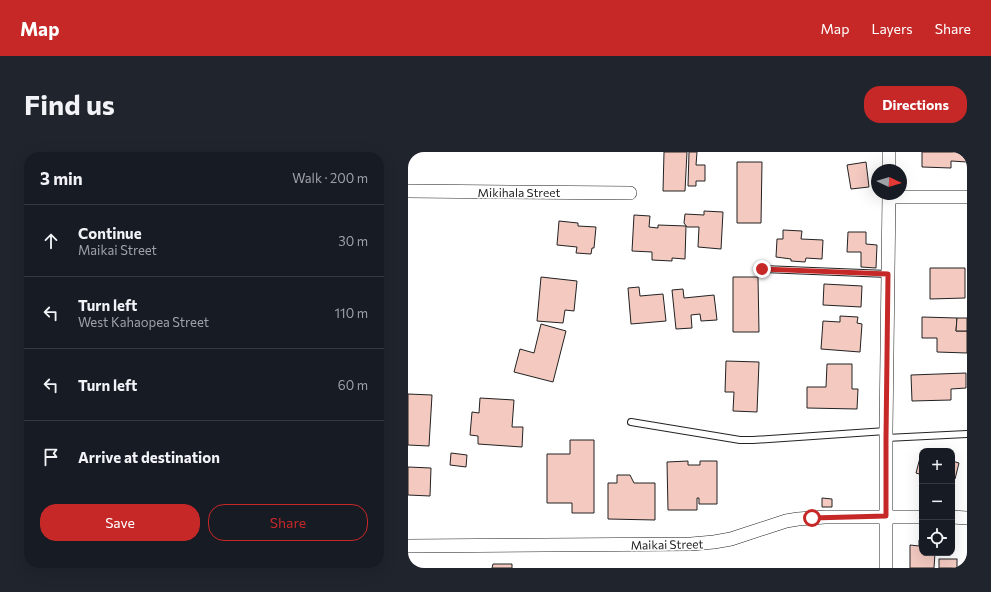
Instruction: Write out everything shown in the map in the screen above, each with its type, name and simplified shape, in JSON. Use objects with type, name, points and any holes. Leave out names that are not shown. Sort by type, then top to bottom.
[{"type":"street","points":[[889,152],[889,164]]},
{"type":"street","name":"Mikihala Street","points":[[408,191],[630,192]]},
{"type":"street","points":[[907,195],[967,197]]},
{"type":"street","points":[[886,568],[889,200]]},
{"type":"street","name":"Maikai Street","points":[[408,546],[703,544],[731,539],[798,519],[825,517],[919,517]]},
{"type":"street","points":[[955,517],[967,518]]},
{"type":"lane","points":[[762,269],[888,274]]},
{"type":"lane","points":[[631,422],[740,440],[760,440],[854,432],[886,435],[967,434]]},
{"type":"building","points":[[664,152],[687,152],[685,191],[663,191]]},
{"type":"building","points":[[689,152],[697,152],[696,165],[705,165],[705,181],[696,181],[696,186],[688,186]]},
{"type":"building","points":[[922,152],[967,152],[967,162],[951,161],[951,168],[922,167]]},
{"type":"building","points":[[737,162],[762,162],[761,223],[737,223]]},
{"type":"building","points":[[866,162],[869,187],[851,189],[847,165]]},
{"type":"building","points":[[704,211],[723,212],[721,249],[698,247],[699,227],[687,227],[684,223],[685,214],[704,215]]},
{"type":"building","points":[[634,215],[650,216],[649,227],[658,228],[658,225],[686,226],[685,259],[672,258],[672,261],[652,260],[652,252],[632,251]]},
{"type":"building","points":[[559,221],[578,223],[578,226],[596,227],[594,248],[592,248],[591,254],[576,253],[577,247],[557,245]]},
{"type":"building","points":[[783,230],[802,231],[801,239],[823,240],[822,259],[806,258],[805,262],[791,261],[791,259],[776,257],[777,239],[783,239]]},
{"type":"building","points":[[848,232],[866,232],[866,244],[877,245],[876,268],[861,267],[861,252],[847,252]]},
{"type":"building","points":[[930,268],[965,268],[965,298],[930,299]]},
{"type":"building","points":[[541,277],[577,281],[574,311],[565,310],[563,323],[537,321]]},
{"type":"building","points":[[733,277],[758,277],[759,332],[733,332]]},
{"type":"building","points":[[824,284],[862,286],[861,307],[823,305]]},
{"type":"building","points":[[639,287],[640,296],[663,294],[666,321],[631,324],[628,288]]},
{"type":"building","points":[[683,289],[684,298],[714,295],[717,320],[701,321],[700,314],[691,315],[692,328],[676,329],[672,290]]},
{"type":"building","points":[[840,316],[858,317],[857,323],[862,324],[860,352],[821,349],[823,321],[840,322]]},
{"type":"building","points":[[922,317],[957,318],[956,331],[967,331],[967,353],[937,352],[937,338],[922,338]]},
{"type":"building","points":[[957,318],[967,318],[967,331],[956,331]]},
{"type":"building","points":[[541,324],[566,331],[553,382],[514,372],[520,349],[534,353]]},
{"type":"building","points":[[726,361],[759,362],[757,412],[733,411],[734,392],[725,392]]},
{"type":"building","points":[[827,364],[852,364],[852,389],[858,389],[857,409],[807,408],[807,387],[826,387]]},
{"type":"building","points":[[966,373],[966,388],[951,389],[951,400],[912,401],[911,375]]},
{"type":"building","points":[[408,394],[432,395],[429,446],[408,445]]},
{"type":"building","points":[[480,398],[514,400],[512,427],[523,427],[522,447],[478,444],[478,436],[470,435],[472,412],[479,413]]},
{"type":"building","points":[[570,440],[594,440],[594,513],[572,513],[572,503],[547,503],[547,454],[570,454]]},
{"type":"building","points":[[451,453],[467,455],[466,467],[450,465]]},
{"type":"building","points":[[688,461],[688,465],[700,465],[700,461],[717,461],[717,504],[699,504],[699,498],[697,498],[697,510],[668,510],[667,462]]},
{"type":"building","points":[[919,462],[919,474],[916,473]]},
{"type":"building","points":[[955,462],[959,463],[955,479]]},
{"type":"building","points":[[408,467],[431,468],[430,496],[408,495]]},
{"type":"building","points":[[617,475],[630,475],[634,483],[655,483],[655,520],[608,519],[608,483],[617,483]]},
{"type":"building","points":[[822,498],[832,499],[832,507],[822,507]]},
{"type":"building","points":[[910,545],[919,546],[919,556],[935,556],[934,568],[910,568]]},
{"type":"building","points":[[939,559],[957,559],[957,568],[939,568]]},
{"type":"building","points":[[493,564],[512,564],[512,568],[492,568]]},
{"type":"route","points":[[762,269],[888,274],[886,516],[812,518]]}]
